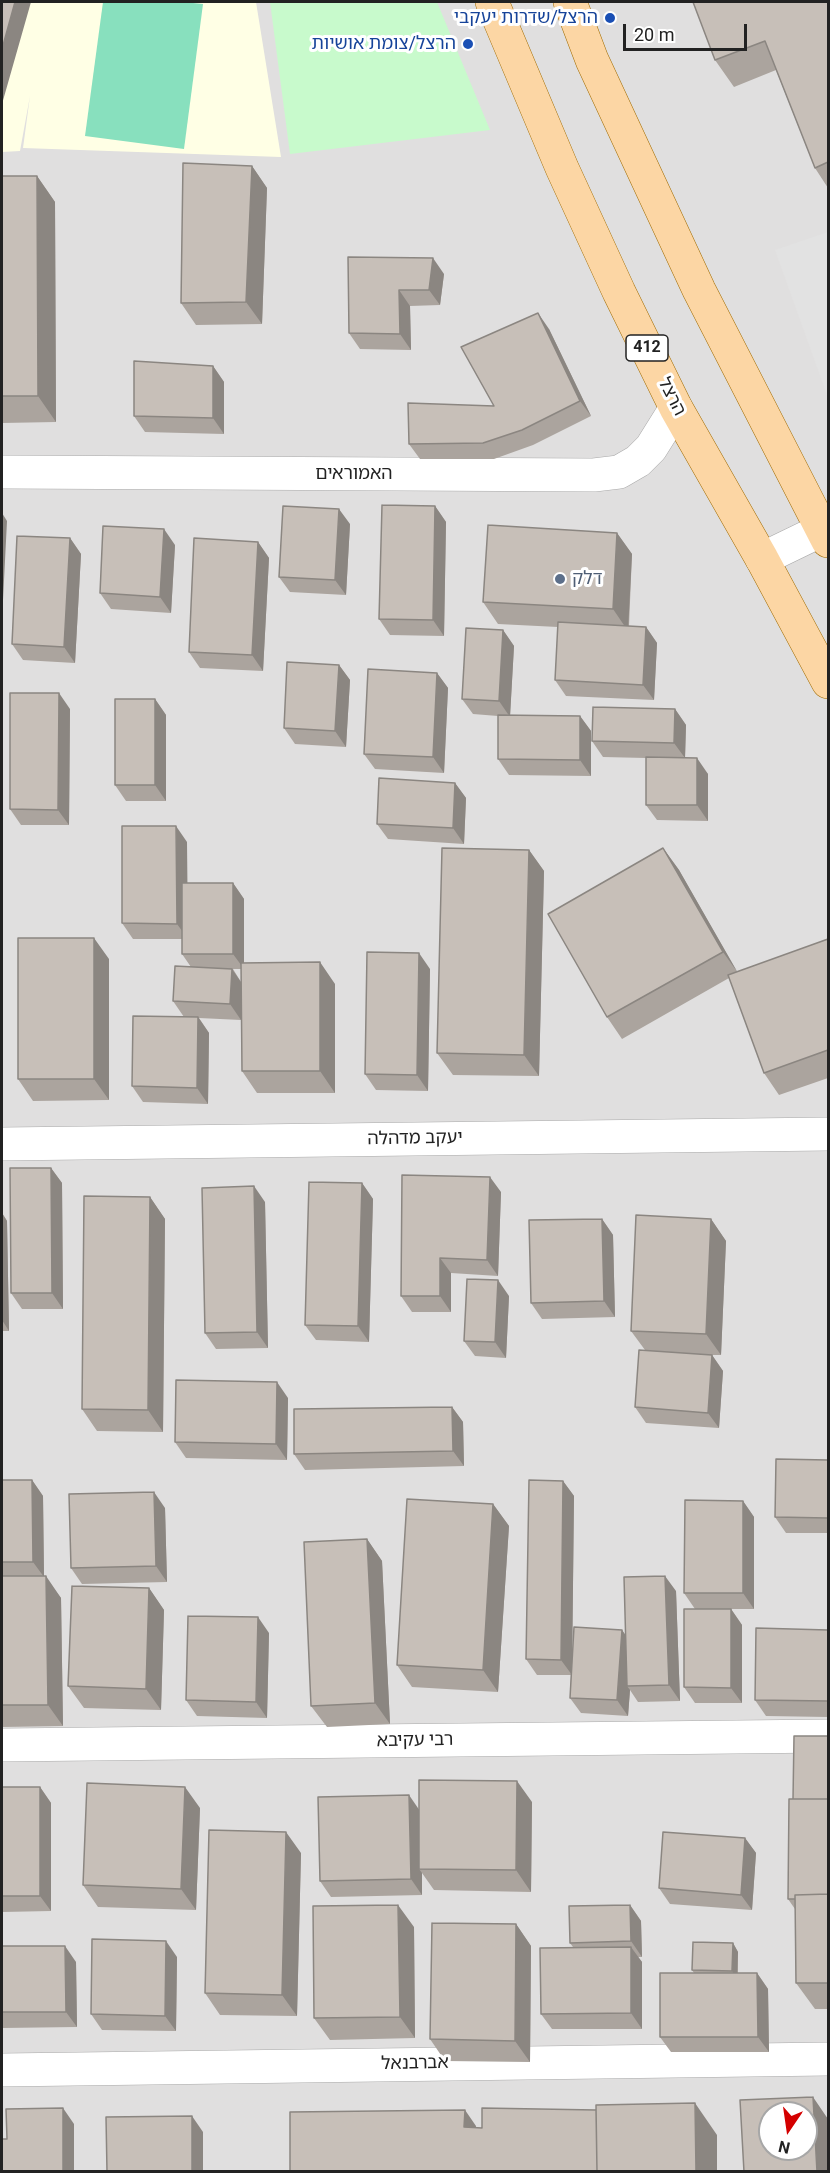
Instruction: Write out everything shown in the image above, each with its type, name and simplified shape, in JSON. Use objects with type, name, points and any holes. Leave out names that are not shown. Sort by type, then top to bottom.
[{"type":"main road","name":"הרצל","points":[[492,2],[562,168],[676,408],[762,559],[828,682]]},
{"type":"main road","points":[[570,2],[592,60],[699,290],[826,533]]},
{"type":"street","name":"האמוראים","points":[[2,472],[594,475],[619,472],[638,461],[651,448],[676,408]]},
{"type":"street","points":[[762,559],[826,533]]},
{"type":"street","name":"יעקב מדהלה","points":[[2,1144],[828,1134]]},
{"type":"street","name":"רבי עקיבא","points":[[2,1745],[828,1736]]},
{"type":"street","name":"אברבנאל","points":[[2,2070],[828,2059]]},
{"type":"shaded area","points":[[2,2],[828,2],[828,2171],[2,2172]]},
{"type":"shaded area","points":[[2,2],[256,2],[281,157],[23,148],[30,96],[20,151],[2,152]]},
{"type":"shaded area","points":[[828,232],[828,394],[827,395],[775,250]]},
{"type":"green space","points":[[103,2],[203,4],[184,149],[85,136]]},
{"type":"green space","points":[[270,2],[437,2],[490,130],[290,154]]},
{"type":"building","points":[[2,2],[15,2],[2,49]]},
{"type":"building","points":[[693,2],[828,2],[828,162],[815,168],[765,41],[715,60]]},
{"type":"building","points":[[183,163],[252,166],[246,302],[181,303]]},
{"type":"building","points":[[2,176],[37,176],[38,396],[2,396]]},
{"type":"building","points":[[348,257],[433,258],[429,290],[399,290],[400,334],[349,333]]},
{"type":"building","points":[[538,313],[580,401],[522,430],[483,443],[409,444],[408,403],[494,406],[461,347]]},
{"type":"building","points":[[134,361],[213,366],[213,418],[134,416]]},
{"type":"building","points":[[382,505],[435,506],[433,620],[379,619]]},
{"type":"building","points":[[283,506],[339,509],[335,580],[279,577]]},
{"type":"building","points":[[488,525],[617,533],[613,609],[483,602]]},
{"type":"building","points":[[103,526],[164,529],[160,597],[100,593]]},
{"type":"building","points":[[17,536],[70,538],[64,647],[12,644]]},
{"type":"building","points":[[194,538],[258,542],[252,655],[189,652]]},
{"type":"building","points":[[558,622],[646,627],[643,685],[555,680]]},
{"type":"building","points":[[466,628],[503,630],[499,701],[462,699]]},
{"type":"building","points":[[287,662],[339,665],[335,731],[284,728]]},
{"type":"building","points":[[368,669],[437,673],[433,757],[364,754]]},
{"type":"building","points":[[10,693],[59,693],[58,810],[10,809]]},
{"type":"building","points":[[115,699],[155,699],[155,785],[115,785]]},
{"type":"building","points":[[593,707],[675,709],[674,743],[592,741]]},
{"type":"building","points":[[498,715],[580,716],[580,760],[498,759]]},
{"type":"building","points":[[646,757],[697,758],[697,805],[646,805]]},
{"type":"building","points":[[379,778],[455,783],[453,828],[377,824]]},
{"type":"building","points":[[122,826],[176,826],[177,924],[122,923]]},
{"type":"building","points":[[442,848],[529,850],[524,1055],[437,1053]]},
{"type":"building","points":[[663,848],[723,952],[607,1017],[548,914]]},
{"type":"building","points":[[182,883],[233,883],[233,954],[182,954]]},
{"type":"building","points":[[18,938],[94,938],[94,1079],[18,1079]]},
{"type":"building","points":[[828,939],[828,1050],[764,1073],[728,975]]},
{"type":"building","points":[[367,952],[419,953],[417,1075],[365,1074]]},
{"type":"building","points":[[320,962],[320,1071],[242,1071],[241,963]]},
{"type":"building","points":[[175,966],[232,969],[230,1004],[173,1001]]},
{"type":"building","points":[[133,1016],[198,1017],[197,1088],[132,1086]]},
{"type":"building","points":[[10,1168],[51,1168],[52,1293],[11,1293]]},
{"type":"building","points":[[402,1175],[490,1177],[487,1260],[440,1258],[440,1296],[401,1296]]},
{"type":"building","points":[[309,1182],[362,1183],[358,1326],[305,1325]]},
{"type":"building","points":[[254,1186],[257,1332],[205,1333],[202,1188]]},
{"type":"building","points":[[84,1196],[150,1197],[148,1410],[82,1409]]},
{"type":"building","points":[[636,1215],[711,1219],[706,1334],[631,1331]]},
{"type":"building","points":[[602,1219],[604,1301],[531,1303],[529,1220]]},
{"type":"building","points":[[467,1279],[498,1280],[495,1342],[464,1341]]},
{"type":"building","points":[[639,1350],[712,1355],[708,1413],[635,1407]]},
{"type":"building","points":[[176,1380],[277,1382],[276,1444],[175,1442]]},
{"type":"building","points":[[452,1407],[453,1451],[294,1454],[294,1409]]},
{"type":"building","points":[[776,1459],[828,1460],[828,1518],[775,1517]]},
{"type":"building","points":[[2,1480],[32,1480],[33,1562],[2,1562]]},
{"type":"building","points":[[529,1480],[563,1481],[561,1660],[526,1659]]},
{"type":"building","points":[[154,1492],[156,1566],[71,1568],[69,1494]]},
{"type":"building","points":[[407,1499],[493,1504],[483,1670],[397,1665]]},
{"type":"building","points":[[685,1500],[743,1501],[743,1593],[684,1593]]},
{"type":"building","points":[[367,1539],[375,1703],[311,1706],[304,1542]]},
{"type":"building","points":[[2,1576],[46,1576],[48,1705],[2,1705]]},
{"type":"building","points":[[665,1576],[669,1685],[627,1686],[624,1577]]},
{"type":"building","points":[[72,1586],[149,1588],[146,1689],[68,1686]]},
{"type":"building","points":[[684,1609],[731,1609],[731,1688],[684,1687]]},
{"type":"building","points":[[188,1616],[258,1617],[256,1702],[186,1700]]},
{"type":"building","points":[[574,1627],[622,1630],[617,1700],[570,1698]]},
{"type":"building","points":[[756,1628],[828,1630],[828,1701],[755,1700]]},
{"type":"building","points":[[794,1736],[828,1736],[828,1799],[793,1799]]},
{"type":"building","points":[[419,1780],[517,1781],[516,1870],[419,1869]]},
{"type":"building","points":[[87,1783],[185,1787],[181,1889],[83,1885]]},
{"type":"building","points":[[2,1787],[40,1787],[40,1896],[2,1896]]},
{"type":"building","points":[[409,1795],[411,1879],[320,1881],[318,1797]]},
{"type":"building","points":[[789,1799],[828,1799],[828,1894],[795,1895],[795,1899],[788,1899]]},
{"type":"building","points":[[209,1830],[286,1832],[282,1995],[205,1993]]},
{"type":"building","points":[[663,1832],[745,1838],[741,1895],[659,1888]]},
{"type":"building","points":[[828,1894],[828,1983],[796,1983],[795,1895]]},
{"type":"building","points":[[398,1905],[400,2017],[314,2018],[313,1906]]},
{"type":"building","points":[[630,1905],[631,1941],[570,1943],[569,1906]]},
{"type":"building","points":[[432,1923],[516,1924],[515,2041],[430,2039]]},
{"type":"building","points":[[92,1939],[166,1941],[165,2016],[91,2014]]},
{"type":"building","points":[[693,1942],[733,1943],[732,1971],[692,1970]]},
{"type":"building","points":[[2,1946],[65,1946],[66,2012],[2,2012]]},
{"type":"building","points":[[631,1947],[631,2013],[541,2014],[540,1948]]},
{"type":"building","points":[[660,1973],[757,1973],[758,2037],[660,2037]]},
{"type":"building","points":[[813,2097],[813,2101],[758,2101],[758,2161],[816,2161],[817,2172],[744,2172],[740,2100]]},
{"type":"building","points":[[695,2103],[696,2172],[597,2172],[596,2105]]},
{"type":"building","points":[[63,2108],[63,2172],[2,2172],[2,2139],[7,2139],[6,2109]]},
{"type":"building","points":[[482,2108],[596,2110],[597,2172],[290,2172],[290,2112],[465,2110],[464,2127],[482,2128]]},
{"type":"building","points":[[192,2116],[192,2172],[107,2172],[106,2117]]},
{"type":"place","name":"הרצל/שדרות יעקבי","points":[[610,18]]},
{"type":"place","name":"הרצל/צומת אושיות","points":[[468,44]]},
{"type":"place","name":"דלק","points":[[560,579]]}]
